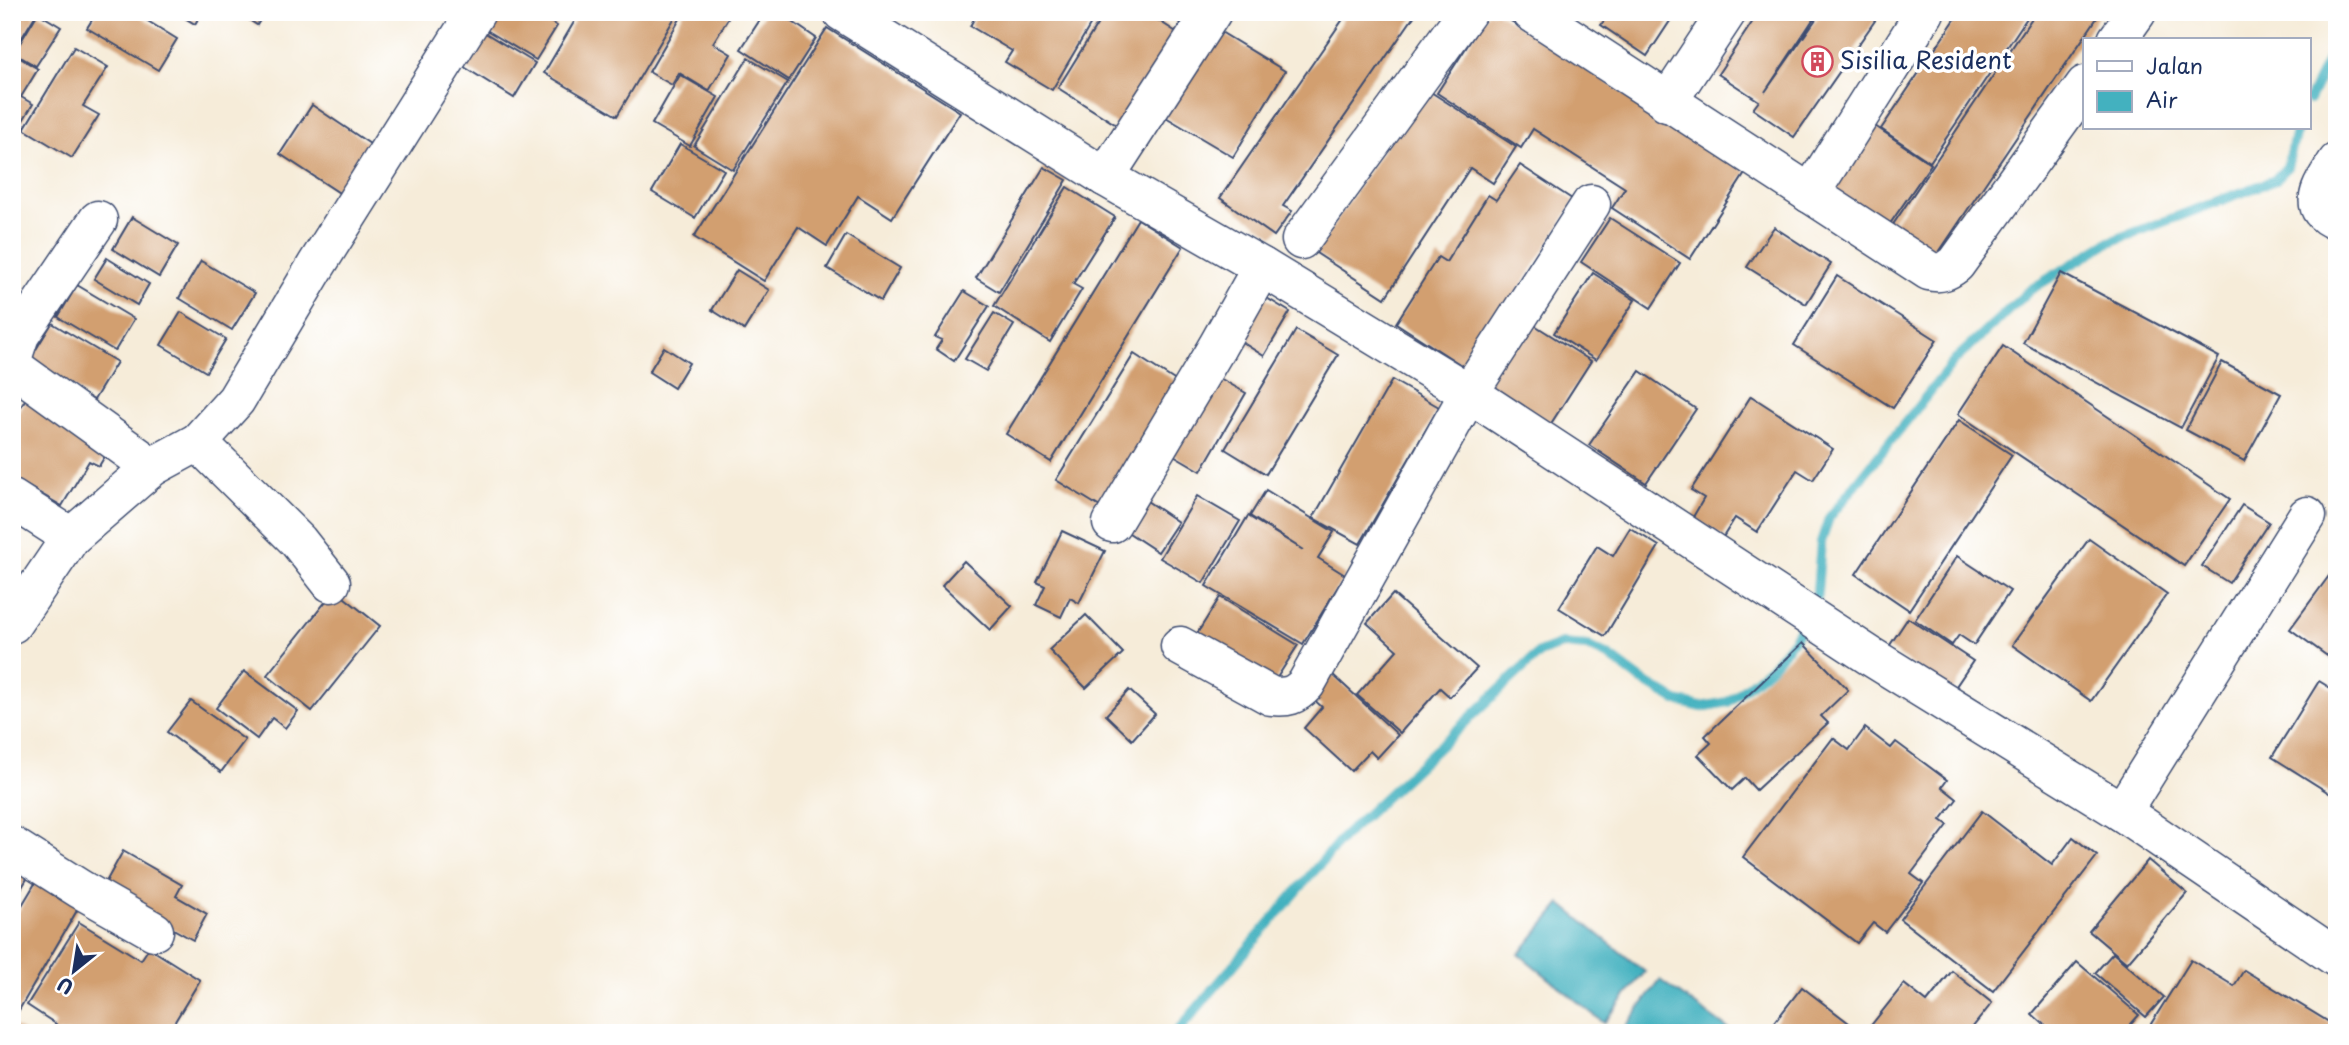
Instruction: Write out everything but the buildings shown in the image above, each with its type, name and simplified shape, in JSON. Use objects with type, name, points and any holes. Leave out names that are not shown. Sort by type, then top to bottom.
[{"type":"street","points":[[12,624],[71,537],[152,467],[198,442],[236,400],[316,266],[476,12]]},
{"type":"street","points":[[842,12],[1105,177],[1262,267],[1469,393],[1870,656],[2122,813],[2337,958]]},
{"type":"street","points":[[1105,177],[1212,12]]},
{"type":"street","points":[[1301,240],[1467,12]]},
{"type":"street","points":[[1531,12],[1667,103],[1929,271],[1937,273],[1947,271],[1956,264],[2083,88]]},
{"type":"street","points":[[1667,103],[1727,12]]},
{"type":"street","points":[[1810,194],[1926,12]]},
{"type":"street","points":[[2118,38],[2137,12]]},
{"type":"street","points":[[2337,162],[2321,190],[2318,202],[2322,211],[2337,221]]},
{"type":"street","points":[[1180,646],[1271,696],[1284,698],[1296,694],[1306,684],[1469,393],[1591,204]]},
{"type":"street","points":[[98,220],[20,335],[12,359],[16,369],[152,467]]},
{"type":"street","points":[[1112,523],[1262,267]]},
{"type":"street","points":[[198,442],[298,541],[331,583]]},
{"type":"street","points":[[12,499],[71,537]]},
{"type":"street","points":[[2122,813],[2307,516]]},
{"type":"street","points":[[12,846],[80,890],[154,931]]},
{"type":"water","points":[[1561,904],[1645,972],[1604,1023],[1519,954]]},
{"type":"water","points":[[1660,980],[1734,1033],[1629,1033],[1624,1029]]},
{"type":"waterway","points":[[2310,98],[2337,41]]},
{"type":"waterway","points":[[1176,1033],[1343,837],[1539,653],[1562,644],[1587,646],[1610,657],[1641,680],[1677,701],[1701,707],[1728,702],[1773,665],[1793,640],[1816,603],[1821,542],[1829,518],[1956,359],[2030,290],[2107,243],[2275,180],[2287,167],[2296,130]]},
{"type":"place","name":"Sisilia Resident","points":[[1817,61]]}]
